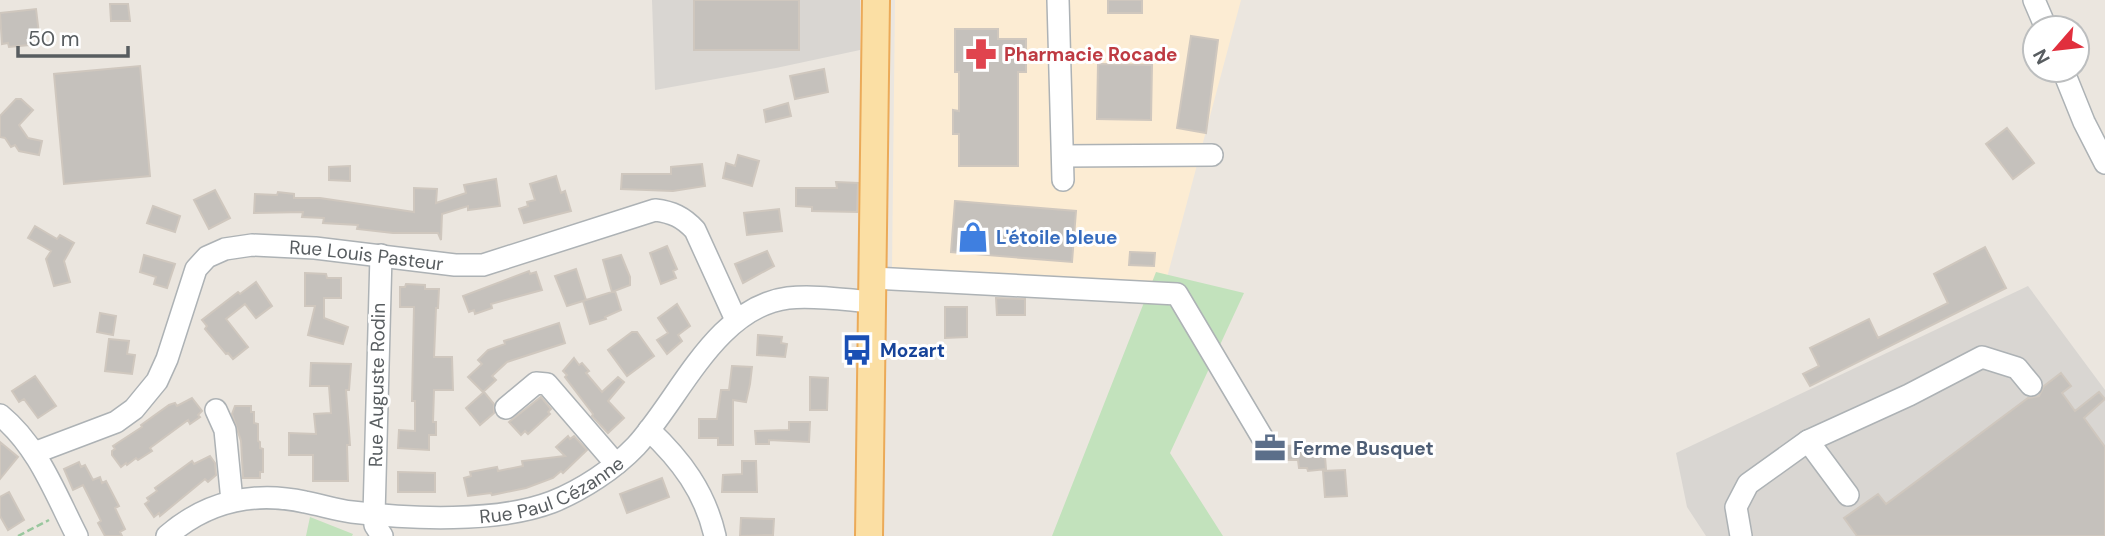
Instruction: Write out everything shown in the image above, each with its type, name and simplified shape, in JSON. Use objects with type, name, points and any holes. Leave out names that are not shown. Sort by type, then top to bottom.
[{"type":"main road","points":[[869,536],[876,0]]},
{"type":"street","points":[[1058,0],[1063,180]]},
{"type":"street","points":[[2069,84],[2105,163]]},
{"type":"street","points":[[1063,156],[1212,155]]},
{"type":"street","name":"Rue Louis Pasteur","points":[[34,453],[116,422],[134,409],[157,381],[167,359],[196,269],[207,257],[225,249],[252,245],[315,248],[455,265],[483,265],[647,212],[670,212],[686,220],[695,230],[736,320]]},
{"type":"street","name":"Rue Auguste Rodin","points":[[374,514],[381,255]]},
{"type":"street","name":"Rue Paul Cézanne","points":[[167,536],[179,525],[202,512],[232,501],[267,496],[374,514],[484,516],[516,512],[553,501],[587,484],[635,447],[712,345],[736,320],[760,307],[786,298],[873,290],[1177,294],[1262,438]]},
{"type":"street","points":[[1741,536],[1736,507],[1748,484],[1808,441],[1909,395],[1983,357],[2018,368],[2031,385]]},
{"type":"street","points":[[506,408],[536,383],[547,384],[616,464]]},
{"type":"street","points":[[216,410],[225,430],[232,501]]},
{"type":"street","points":[[0,415],[19,431],[34,453],[77,536]]},
{"type":"street","points":[[649,430],[692,477],[715,536]]},
{"type":"street","points":[[1808,441],[1848,495]]},
{"type":"street","points":[[374,514],[375,525],[382,536]]},
{"type":"path","points":[[18,536],[64,512]]},
{"type":"shaded area","points":[[652,0],[860,0],[860,50],[655,90]]},
{"type":"shaded area","points":[[895,0],[1241,0],[1165,285],[892,269]]},
{"type":"shaded area","points":[[2028,286],[2105,390],[2105,536],[1706,536],[1687,507],[1676,453]]},
{"type":"green space","points":[[1156,272],[1244,293],[1170,453],[1223,536],[1052,536]]},
{"type":"green space","points":[[310,517],[353,534],[306,536]]},
{"type":"building","points":[[694,0],[799,0],[799,50],[694,50]]},
{"type":"building","points":[[1108,0],[1142,0],[1142,13],[1108,13]]},
{"type":"building","points":[[110,4],[128,4],[130,21],[111,21]]},
{"type":"building","points":[[36,9],[39,34],[29,35],[29,45],[9,47],[8,43],[2,44],[0,13]]},
{"type":"building","points":[[955,29],[998,29],[998,39],[1026,39],[1026,72],[1018,72],[1018,166],[959,166],[959,134],[953,134],[953,110],[959,111]]},
{"type":"building","points":[[1191,36],[1218,40],[1206,133],[1177,128]]},
{"type":"building","points":[[1098,64],[1152,65],[1151,120],[1097,119]]},
{"type":"building","points":[[140,66],[150,176],[64,184],[54,74]]},
{"type":"building","points":[[824,69],[828,92],[795,99],[790,76]]},
{"type":"building","points":[[16,99],[21,99],[33,110],[19,125],[28,138],[42,141],[39,155],[19,151],[15,145],[11,147],[5,138],[0,137],[0,116]]},
{"type":"building","points":[[788,103],[791,116],[766,122],[764,110]]},
{"type":"building","points":[[2007,128],[2034,163],[2013,179],[1986,144]]},
{"type":"building","points":[[738,155],[759,161],[752,186],[723,178],[726,163],[735,166]]},
{"type":"building","points":[[702,164],[705,186],[673,191],[621,189],[622,174],[671,174],[671,167]]},
{"type":"building","points":[[350,166],[350,181],[329,180],[329,167]]},
{"type":"building","points":[[556,176],[561,193],[565,191],[571,211],[524,223],[519,209],[528,206],[527,202],[535,200],[530,184]]},
{"type":"building","points":[[496,179],[500,206],[468,210],[468,206],[442,214],[441,240],[438,233],[393,233],[357,229],[358,225],[323,223],[324,218],[302,217],[303,212],[254,213],[255,194],[277,195],[278,192],[294,194],[294,198],[320,198],[414,212],[414,188],[437,189],[436,203],[466,193],[464,185]]},
{"type":"building","points":[[836,182],[858,183],[857,212],[812,211],[812,207],[796,206],[796,188],[837,188]]},
{"type":"building","points":[[215,190],[230,218],[209,229],[194,200]]},
{"type":"building","points":[[955,201],[1076,211],[1072,262],[951,252]]},
{"type":"building","points":[[153,206],[180,216],[175,232],[147,223]]},
{"type":"building","points":[[779,209],[782,231],[747,235],[744,213]]},
{"type":"building","points":[[35,226],[57,239],[60,235],[74,243],[64,261],[70,282],[54,286],[46,259],[51,251],[28,238]]},
{"type":"building","points":[[667,246],[677,269],[673,271],[676,278],[661,284],[650,253]]},
{"type":"building","points":[[1985,247],[2006,288],[1810,386],[1803,374],[1819,366],[1810,348],[1869,319],[1878,338],[1948,303],[1934,274]]},
{"type":"building","points":[[767,251],[774,266],[743,283],[735,264]]},
{"type":"building","points":[[1130,252],[1155,253],[1154,266],[1129,265]]},
{"type":"building","points":[[144,255],[175,264],[167,288],[154,284],[156,277],[140,272]]},
{"type":"building","points":[[621,255],[630,277],[630,285],[612,292],[603,260]]},
{"type":"building","points":[[576,269],[586,300],[567,306],[555,276]]},
{"type":"building","points":[[529,271],[530,274],[536,272],[542,290],[491,304],[492,308],[475,314],[474,310],[469,312],[463,296]]},
{"type":"building","points":[[305,273],[341,278],[341,298],[324,298],[324,318],[348,327],[343,344],[308,335],[315,306],[305,306]]},
{"type":"building","points":[[256,282],[272,306],[256,318],[245,304],[226,319],[248,347],[233,359],[205,329],[207,326],[202,320],[238,292],[240,294]]},
{"type":"building","points":[[406,284],[439,289],[434,357],[452,357],[453,390],[434,390],[433,422],[436,422],[436,435],[429,435],[429,450],[398,448],[399,430],[415,431],[415,401],[412,401],[414,307],[400,307],[400,287],[405,287]]},
{"type":"building","points":[[615,291],[621,310],[590,324],[583,301]]},
{"type":"building","points":[[996,298],[1025,299],[1025,315],[997,315]]},
{"type":"building","points":[[677,304],[690,326],[678,335],[682,341],[667,354],[657,340],[668,333],[658,318]]},
{"type":"building","points":[[945,307],[967,307],[967,337],[945,338]]},
{"type":"building","points":[[100,313],[116,316],[113,335],[97,332]]},
{"type":"building","points":[[559,323],[565,343],[507,362],[492,376],[496,380],[483,392],[468,377],[482,364],[478,360],[488,350],[505,344],[504,341]]},
{"type":"building","points":[[632,332],[637,332],[654,356],[627,376],[608,350]]},
{"type":"building","points":[[758,335],[782,337],[781,343],[787,344],[785,357],[757,355]]},
{"type":"building","points":[[109,339],[129,341],[127,354],[135,355],[132,374],[105,371]]},
{"type":"building","points":[[574,358],[589,371],[586,373],[602,392],[618,377],[624,382],[608,401],[624,418],[608,433],[592,416],[565,377],[567,375],[563,371]]},
{"type":"building","points":[[311,363],[351,364],[349,390],[346,390],[350,445],[347,445],[348,481],[313,481],[313,455],[289,455],[289,433],[316,434],[314,414],[331,413],[329,386],[310,386]]},
{"type":"building","points":[[732,366],[752,367],[750,384],[746,402],[733,400],[733,445],[718,445],[718,438],[699,438],[699,419],[717,419],[721,390],[729,390]]},
{"type":"building","points":[[2061,373],[2071,386],[2062,393],[2075,411],[2099,392],[2105,399],[2084,418],[2105,447],[2105,536],[1857,536],[1844,518],[1878,494],[1886,504],[2028,398],[2039,396],[2044,386]]},
{"type":"building","points":[[35,376],[56,406],[38,418],[24,399],[19,402],[12,391]]},
{"type":"building","points":[[810,377],[828,378],[827,410],[810,410]]},
{"type":"building","points":[[484,392],[494,404],[494,413],[480,425],[466,408]]},
{"type":"building","points":[[541,397],[551,409],[548,412],[550,414],[528,434],[525,431],[521,435],[509,422]]},
{"type":"building","points":[[192,398],[202,411],[198,415],[200,417],[190,424],[188,420],[150,448],[152,451],[121,467],[112,455],[115,449],[113,446],[169,405],[175,403],[177,406]]},
{"type":"building","points":[[235,406],[251,406],[251,412],[254,412],[254,423],[258,424],[258,441],[263,449],[263,472],[260,472],[260,478],[243,478],[241,441],[232,414]]},
{"type":"building","points":[[789,422],[810,422],[809,442],[769,440],[769,444],[756,444],[755,431],[789,430]]},
{"type":"building","points":[[568,436],[570,439],[574,436],[587,450],[563,473],[561,471],[553,478],[526,488],[492,495],[468,496],[464,478],[471,476],[470,472],[497,467],[498,471],[523,466],[522,461],[565,456],[556,447]]},
{"type":"building","points":[[0,442],[18,457],[0,479]]},
{"type":"building","points":[[1324,444],[1326,469],[1308,471],[1307,468],[1299,468],[1298,460],[1287,460],[1286,446]]},
{"type":"building","points":[[210,456],[215,463],[216,475],[208,482],[205,479],[160,516],[159,513],[154,517],[145,504],[149,501],[147,498],[157,491],[155,488],[192,461],[194,464]]},
{"type":"building","points":[[742,461],[756,461],[757,492],[722,492],[723,475],[742,474]]},
{"type":"building","points":[[79,462],[81,467],[85,465],[93,480],[100,477],[102,483],[106,481],[119,506],[115,508],[125,529],[120,532],[122,536],[105,536],[98,523],[101,521],[83,485],[73,490],[64,469]]},
{"type":"building","points":[[1345,470],[1347,496],[1325,497],[1323,471]]},
{"type":"building","points":[[398,472],[435,473],[435,492],[398,492]]},
{"type":"building","points":[[662,478],[669,497],[627,513],[620,494]]},
{"type":"building","points":[[9,492],[24,520],[8,530],[0,516],[0,497]]},
{"type":"building","points":[[741,518],[774,519],[773,535],[740,536]]},
{"type":"place","name":"Pharmacie Rocade","points":[[981,54]]},
{"type":"place","name":"L'étoile bleue","points":[[973,237]]},
{"type":"place","name":"Mozart","points":[[857,350]]},
{"type":"place","name":"Ferme Busquet","points":[[1270,448]]}]
